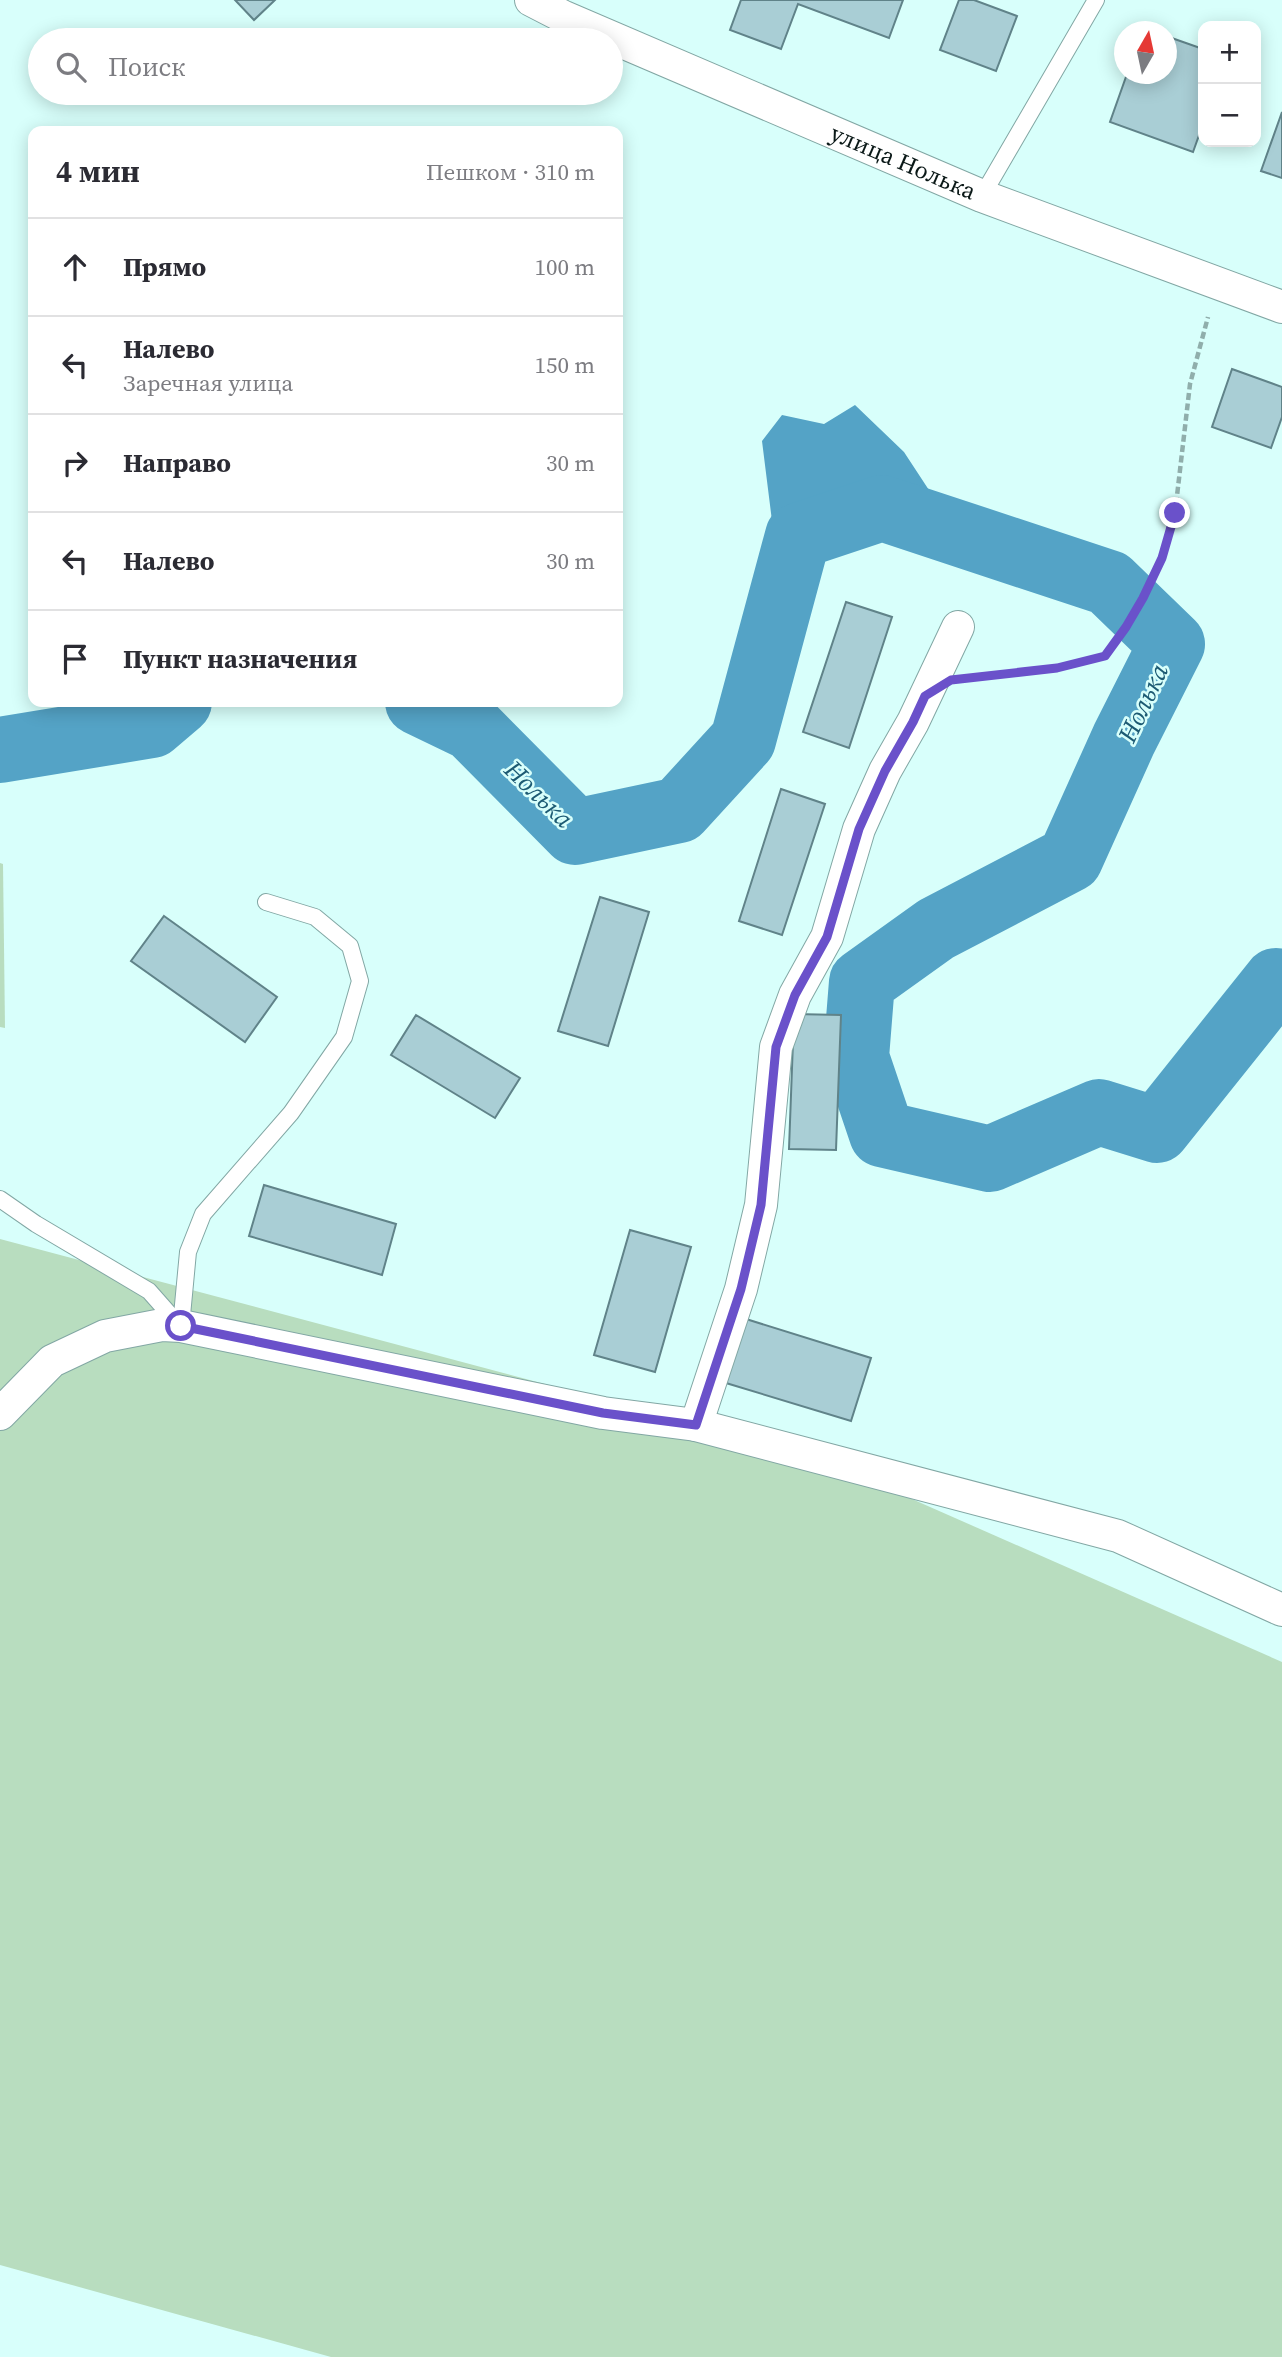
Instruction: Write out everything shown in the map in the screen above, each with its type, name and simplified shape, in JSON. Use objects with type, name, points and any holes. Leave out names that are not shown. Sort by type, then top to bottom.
[{"type":"street","name":"улица Нолька","points":[[531,0],[590,28]]},
{"type":"street","name":"улица Нолька","points":[[623,42],[982,196],[1282,307]]},
{"type":"street","points":[[696,1425],[741,1289],[761,1205],[776,1047],[795,995],[827,937],[859,829],[885,771],[913,722],[958,627]]},
{"type":"street","points":[[0,1414],[52,1361],[105,1336],[162,1325],[181,1326],[603,1413],[696,1425],[1118,1536],[1282,1610]]},
{"type":"lane","points":[[982,196],[1096,0]]},
{"type":"lane","points":[[181,1326],[188,1252],[203,1214],[291,1113],[344,1037],[360,981],[350,946],[315,917],[266,902]]},
{"type":"lane","points":[[0,1199],[36,1224],[149,1291],[181,1326]]},
{"type":"path","points":[[925,696],[951,680],[1057,668],[1105,656],[1126,627],[1162,558],[1175,513],[1190,384],[1207,327],[1211,281]]},
{"type":"green space","points":[[0,863],[3,864],[5,1028],[0,1027]]},
{"type":"green space","points":[[0,1239],[812,1455],[1282,1662],[1282,2357],[331,2357],[0,2265]]},
{"type":"water","points":[[855,405],[904,452],[944,513],[937,537],[864,543],[798,564],[775,545],[762,441],[782,415],[824,424]]},
{"type":"building","points":[[235,0],[275,0],[254,20]]},
{"type":"building","points":[[741,0],[903,0],[889,38],[798,4],[781,49],[730,30]]},
{"type":"building","points":[[959,0],[974,0],[1017,16],[996,71],[940,50]]},
{"type":"building","points":[[1177,40],[1198,47],[1198,138],[1193,152],[1110,122],[1123,84],[1177,84]]},
{"type":"building","points":[[1282,112],[1282,178],[1261,171]]},
{"type":"building","points":[[1232,369],[1282,387],[1282,417],[1271,448],[1212,427]]},
{"type":"building","points":[[846,602],[892,617],[849,748],[803,732]]},
{"type":"building","points":[[781,789],[825,804],[782,935],[739,921]]},
{"type":"building","points":[[600,897],[649,912],[608,1046],[558,1031]]},
{"type":"building","points":[[164,916],[277,997],[245,1042],[131,961]]},
{"type":"building","points":[[794,1014],[841,1015],[836,1150],[789,1149]]},
{"type":"building","points":[[416,1015],[520,1078],[495,1118],[391,1055]]},
{"type":"building","points":[[264,1185],[396,1224],[382,1275],[249,1236]]},
{"type":"building","points":[[630,1230],[691,1247],[655,1372],[594,1355]]},
{"type":"building","points":[[746,1319],[871,1358],[851,1421],[726,1383]]},
{"type":"waterway","name":"Нолька","points":[[428,707],[472,728],[575,832],[679,810],[743,740],[798,536],[882,508],[1109,583],[1172,644],[1124,739],[1070,859],[936,929],[862,982],[856,1057],[882,1134],[990,1159],[1099,1112],[1157,1130],[1276,981],[1282,983]]},
{"type":"waterway","name":"Нолька","points":[[0,750],[152,725],[173,707]]},
{"type":"route","points":[[181,1326],[603,1413],[696,1425],[741,1289],[761,1205],[776,1047],[795,995],[827,937],[859,829],[885,771],[925,696],[951,680],[1057,668],[1105,656],[1143,598],[1162,558],[1175,513]]}]
